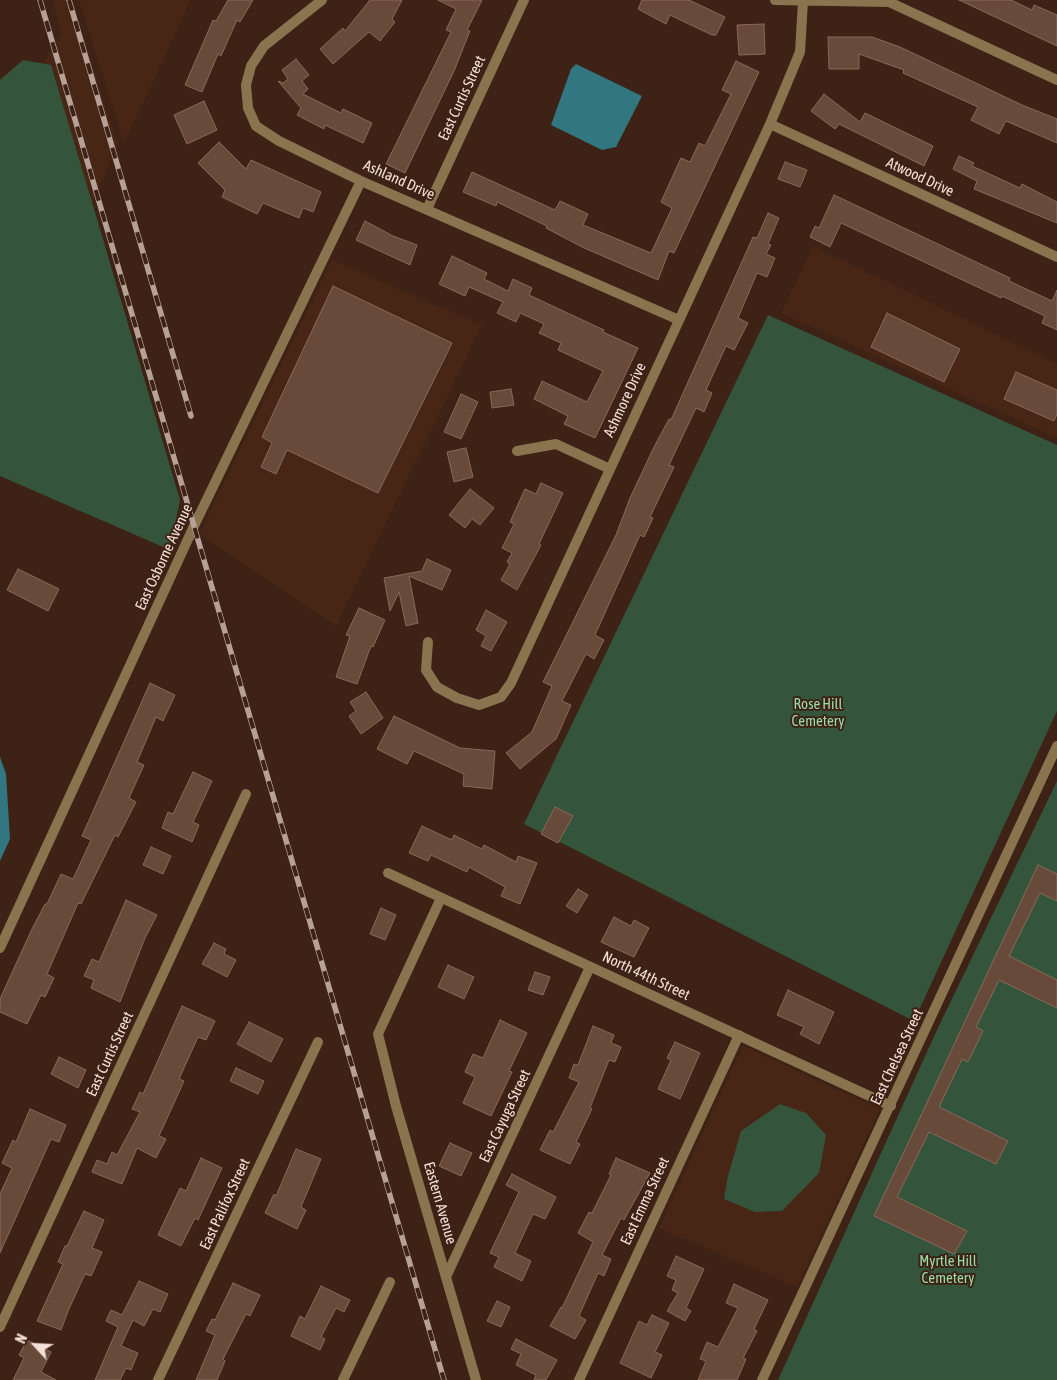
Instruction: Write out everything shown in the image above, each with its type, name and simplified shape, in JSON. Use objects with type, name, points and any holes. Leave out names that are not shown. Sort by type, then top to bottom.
[{"type":"street","name":"Ashland Drive","points":[[322,0],[264,46],[251,66],[246,85],[248,108],[256,126],[280,141],[362,181],[679,320]]},
{"type":"street","name":"East Curtis Street","points":[[427,209],[524,0]]},
{"type":"street","points":[[776,0],[888,2],[1057,80]]},
{"type":"street","name":"Ashmore Drive","points":[[428,642],[426,670],[437,687],[479,705],[500,697],[511,683],[770,124],[800,52],[803,1]]},
{"type":"street","name":"Atwood Drive","points":[[770,124],[1057,257]]},
{"type":"street","name":"East Osborne Avenue","points":[[0,948],[194,526],[362,181]]},
{"type":"street","points":[[517,451],[556,444],[610,469]]},
{"type":"street","name":"East Chelsea Street","points":[[762,1380],[1057,746]]},
{"type":"street","name":"East Curtis Street","points":[[0,1326],[246,794]]},
{"type":"street","name":"North 44th Street","points":[[388,873],[891,1106]]},
{"type":"street","name":"Eastern Avenue","points":[[441,898],[378,1034],[396,1106],[476,1380]]},
{"type":"street","name":"East Cayuga Street","points":[[446,1278],[590,967]]},
{"type":"street","name":"East Emma Street","points":[[580,1380],[739,1035]]},
{"type":"street","name":"East Palifox Street","points":[[158,1380],[318,1042]]},
{"type":"street","points":[[343,1380],[390,1282]]},
{"type":"shaded area","points":[[52,0],[72,0],[118,146],[92,202],[51,65],[43,64],[62,33]]},
{"type":"shaded area","points":[[79,0],[191,0],[124,144]]},
{"type":"shaded area","points":[[813,246],[1057,364],[1057,438],[781,313]]},
{"type":"shaded area","points":[[332,260],[482,325],[336,626],[199,534]]},
{"type":"shaded area","points":[[743,1046],[880,1109],[797,1287],[659,1228]]},
{"type":"green space","points":[[23,60],[51,65],[180,500],[170,550],[0,476],[0,80]]},
{"type":"green space","name":"Rose Hill Cemetery","points":[[768,315],[1057,445],[1057,711],[914,1021],[524,824]]},
{"type":"green space","name":"Myrtle Hill Cemetery","points":[[1057,781],[1057,1380],[778,1380],[936,1032]]},
{"type":"green space","points":[[780,1104],[806,1113],[826,1135],[819,1173],[782,1211],[755,1212],[724,1199],[728,1176],[741,1131]]},
{"type":"water","points":[[576,64],[642,96],[616,147],[602,150],[551,125],[571,69]]},
{"type":"water","points":[[0,757],[6,774],[10,839],[0,861]]},
{"type":"building","points":[[228,0],[253,0],[240,22],[237,20],[221,56],[218,54],[202,92],[185,85],[213,20],[216,21]]},
{"type":"building","points":[[370,0],[402,0],[392,19],[395,22],[380,41],[369,32],[333,64],[320,49],[343,28],[345,31]]},
{"type":"building","points":[[438,0],[482,0],[467,30],[470,31],[454,71],[405,173],[386,164],[451,32],[446,30],[456,9]]},
{"type":"building","points":[[642,0],[689,0],[725,17],[716,35],[712,35],[670,15],[666,24],[638,9]]},
{"type":"building","points":[[959,0],[1011,0],[1032,10],[1034,5],[1057,15],[1057,46]]},
{"type":"building","points":[[764,24],[765,54],[739,55],[737,25]]},
{"type":"building","points":[[828,37],[872,37],[900,47],[1022,105],[1057,119],[1057,143],[1006,121],[999,134],[971,120],[978,107],[903,73],[904,70],[859,54],[859,69],[829,69]]},
{"type":"building","points":[[296,59],[309,75],[302,81],[308,89],[303,94],[341,113],[343,109],[372,123],[363,143],[325,125],[324,129],[297,115],[301,108],[278,81],[283,83],[288,79],[282,70]]},
{"type":"building","points":[[736,61],[759,72],[674,253],[669,251],[658,280],[582,247],[546,228],[547,226],[497,202],[496,206],[463,192],[472,172],[555,210],[560,201],[588,214],[583,225],[651,253],[672,208],[661,202],[681,158],[690,162],[699,143],[705,146],[731,94],[722,90]]},
{"type":"building","points":[[824,94],[860,122],[865,113],[933,146],[924,166],[839,124],[835,129],[811,111]]},
{"type":"building","points":[[204,101],[217,130],[187,144],[174,115]]},
{"type":"building","points":[[219,142],[246,169],[251,160],[321,192],[313,212],[303,208],[299,218],[263,203],[257,214],[222,197],[225,190],[198,163]]},
{"type":"building","points":[[959,156],[974,163],[972,166],[1020,188],[1022,184],[1057,202],[1057,223],[974,189],[977,181],[953,169]]},
{"type":"building","points":[[785,162],[807,170],[800,187],[778,179]]},
{"type":"building","points":[[834,195],[1010,278],[1009,281],[1052,301],[1057,290],[1057,330],[1042,323],[1045,316],[1002,296],[1001,298],[841,223],[830,247],[810,237],[815,226],[819,228]]},
{"type":"building","points":[[768,213],[779,218],[768,244],[771,245],[766,254],[775,258],[767,277],[757,273],[738,318],[748,323],[734,350],[726,346],[706,390],[712,393],[704,412],[696,408],[669,465],[674,467],[650,517],[653,518],[644,537],[640,535],[595,635],[604,640],[594,659],[586,654],[562,701],[571,705],[556,739],[520,769],[506,753],[532,732],[552,686],[543,682],[616,535],[630,498],[654,447],[669,419],[671,420],[753,237],[757,238]]},
{"type":"building","points":[[365,221],[393,236],[417,245],[410,265],[356,240]]},
{"type":"building","points":[[452,256],[487,273],[484,279],[508,291],[513,279],[532,288],[529,295],[638,348],[595,438],[564,424],[568,416],[534,399],[542,381],[587,402],[603,371],[558,350],[561,343],[539,333],[544,324],[520,313],[516,322],[497,313],[503,302],[469,287],[465,296],[439,284]]},
{"type":"building","points":[[333,286],[452,343],[378,493],[287,450],[276,474],[261,467],[272,443],[262,437]]},
{"type":"building","points":[[887,313],[960,349],[944,382],[871,347]]},
{"type":"building","points":[[1016,372],[1057,390],[1057,414],[1054,421],[1004,399]]},
{"type":"building","points":[[511,389],[514,405],[492,408],[490,392]]},
{"type":"building","points":[[461,394],[478,402],[461,439],[444,432]]},
{"type":"building","points":[[466,448],[473,477],[454,482],[447,452]]},
{"type":"building","points":[[541,483],[563,493],[539,544],[541,545],[517,590],[501,580],[510,564],[507,562],[512,553],[502,548],[514,524],[510,522],[525,489],[536,494]]},
{"type":"building","points":[[470,489],[494,508],[480,525],[472,519],[465,528],[449,515]]},
{"type":"building","points":[[427,559],[451,570],[442,590],[409,576],[418,623],[406,626],[399,592],[390,611],[384,578],[422,571]]},
{"type":"building","points":[[18,569],[59,589],[48,611],[7,590]]},
{"type":"building","points":[[359,608],[385,620],[373,647],[371,646],[357,684],[336,677],[350,636],[346,635]]},
{"type":"building","points":[[486,610],[507,622],[491,651],[481,646],[486,636],[476,630]]},
{"type":"building","points":[[150,683],[175,695],[163,721],[156,717],[137,762],[144,765],[129,798],[136,802],[118,837],[115,835],[81,904],[78,903],[47,974],[54,978],[45,997],[41,995],[27,1024],[0,1012],[0,999],[31,931],[45,904],[47,904],[61,874],[73,879],[91,840],[82,836]]},
{"type":"building","points":[[366,692],[383,718],[361,734],[349,716],[356,711],[350,702]]},
{"type":"building","points":[[394,716],[460,748],[495,751],[492,789],[463,786],[464,774],[414,751],[407,764],[377,749]]},
{"type":"building","points":[[193,772],[212,781],[193,822],[199,825],[192,842],[162,828],[168,812],[173,814]]},
{"type":"building","points":[[555,807],[573,816],[558,843],[541,834]]},
{"type":"building","points":[[422,826],[452,840],[454,835],[482,849],[484,845],[516,862],[518,856],[537,863],[520,904],[501,896],[505,887],[469,867],[467,872],[431,855],[428,861],[409,853]]},
{"type":"building","points":[[151,847],[171,856],[163,874],[143,865]]},
{"type":"building","points":[[1038,865],[1057,874],[1057,901],[1040,893],[1009,956],[1057,980],[1057,1008],[999,980],[976,1027],[983,1031],[968,1062],[962,1059],[939,1107],[1008,1141],[996,1164],[929,1132],[897,1197],[967,1231],[954,1254],[874,1216]]},
{"type":"building","points":[[578,889],[588,895],[577,913],[566,906]]},
{"type":"building","points":[[126,900],[157,915],[145,938],[120,1002],[91,988],[94,980],[84,976],[92,959],[99,962]]},
{"type":"building","points":[[381,908],[396,915],[385,940],[370,934]]},
{"type":"building","points":[[614,917],[631,926],[634,920],[649,928],[634,957],[601,942]]},
{"type":"building","points":[[214,943],[226,949],[224,954],[236,960],[227,977],[202,964]]},
{"type":"building","points":[[448,965],[474,977],[464,999],[438,987]]},
{"type":"building","points":[[535,972],[550,977],[543,995],[528,990]]},
{"type":"building","points":[[788,990],[834,1012],[819,1044],[800,1034],[804,1027],[777,1015]]},
{"type":"building","points":[[182,1006],[215,1021],[206,1040],[198,1037],[179,1079],[184,1081],[159,1136],[166,1139],[156,1158],[137,1148],[122,1184],[92,1172],[97,1160],[107,1164],[112,1152],[117,1155],[140,1112],[132,1109],[140,1092],[143,1094]]},
{"type":"building","points":[[500,1020],[527,1033],[509,1071],[512,1072],[491,1116],[463,1103],[475,1077],[465,1072],[473,1054],[483,1058]]},
{"type":"building","points":[[249,1022],[283,1039],[271,1062],[237,1044]]},
{"type":"building","points":[[593,1026],[614,1035],[611,1043],[621,1047],[615,1062],[609,1060],[590,1108],[592,1109],[576,1142],[580,1144],[570,1164],[540,1150],[550,1130],[553,1132],[579,1082],[569,1078],[574,1064],[578,1065]]},
{"type":"building","points":[[675,1042],[700,1053],[680,1099],[658,1089],[671,1060],[667,1058]]},
{"type":"building","points":[[59,1057],[86,1070],[78,1088],[51,1074]]},
{"type":"building","points":[[236,1068],[264,1081],[258,1094],[230,1081]]},
{"type":"building","points":[[30,1109],[66,1125],[59,1142],[51,1139],[0,1253],[0,1194],[12,1168],[2,1163],[13,1140],[16,1142]]},
{"type":"building","points":[[450,1143],[472,1153],[461,1176],[439,1166]]},
{"type":"building","points":[[296,1149],[321,1159],[301,1207],[306,1210],[297,1229],[265,1213],[274,1194],[276,1196]]},
{"type":"building","points":[[201,1158],[222,1168],[198,1220],[195,1218],[181,1246],[158,1235],[180,1188],[186,1191]]},
{"type":"building","points":[[616,1158],[650,1173],[624,1220],[621,1218],[602,1255],[611,1259],[604,1276],[598,1273],[579,1316],[586,1320],[575,1339],[550,1326],[562,1308],[593,1242],[578,1233],[589,1212],[592,1213],[611,1175],[609,1174]]},
{"type":"building","points":[[512,1174],[556,1197],[545,1219],[533,1214],[515,1253],[531,1261],[522,1281],[494,1267],[499,1257],[490,1253],[519,1192],[506,1185]]},
{"type":"building","points":[[84,1211],[104,1220],[92,1248],[102,1252],[91,1276],[85,1274],[61,1330],[37,1321],[63,1264],[58,1262]]},
{"type":"building","points":[[676,1256],[704,1269],[686,1308],[691,1311],[685,1321],[667,1311],[678,1293],[672,1290],[676,1280],[667,1276]]},
{"type":"building","points":[[139,1281],[168,1294],[160,1312],[153,1309],[144,1326],[133,1320],[121,1346],[138,1353],[131,1370],[126,1368],[120,1380],[95,1380],[118,1327],[106,1321],[111,1310],[122,1315]]},
{"type":"building","points":[[233,1283],[260,1295],[250,1316],[246,1314],[223,1359],[225,1361],[217,1380],[196,1380],[215,1335],[206,1331],[212,1319],[215,1320]]},
{"type":"building","points":[[734,1284],[768,1300],[754,1329],[757,1331],[743,1358],[746,1359],[737,1380],[698,1380],[706,1361],[700,1359],[707,1342],[718,1347],[738,1308],[726,1303]]},
{"type":"building","points":[[321,1286],[350,1300],[344,1312],[336,1308],[321,1337],[325,1339],[320,1350],[291,1336],[300,1316],[305,1319]]},
{"type":"building","points":[[497,1301],[510,1307],[501,1327],[487,1321]]},
{"type":"building","points":[[652,1315],[669,1323],[655,1352],[662,1355],[651,1378],[620,1363],[639,1321],[647,1325]]},
{"type":"building","points":[[516,1339],[557,1360],[546,1380],[534,1380],[536,1375],[516,1365],[521,1354],[511,1349]]},
{"type":"building","points":[[27,1340],[51,1352],[41,1372],[56,1380],[13,1380],[24,1358],[19,1355]]},
{"type":"railway","points":[[40,0],[444,1380]]},
{"type":"railway","points":[[69,0],[191,416]]}]
